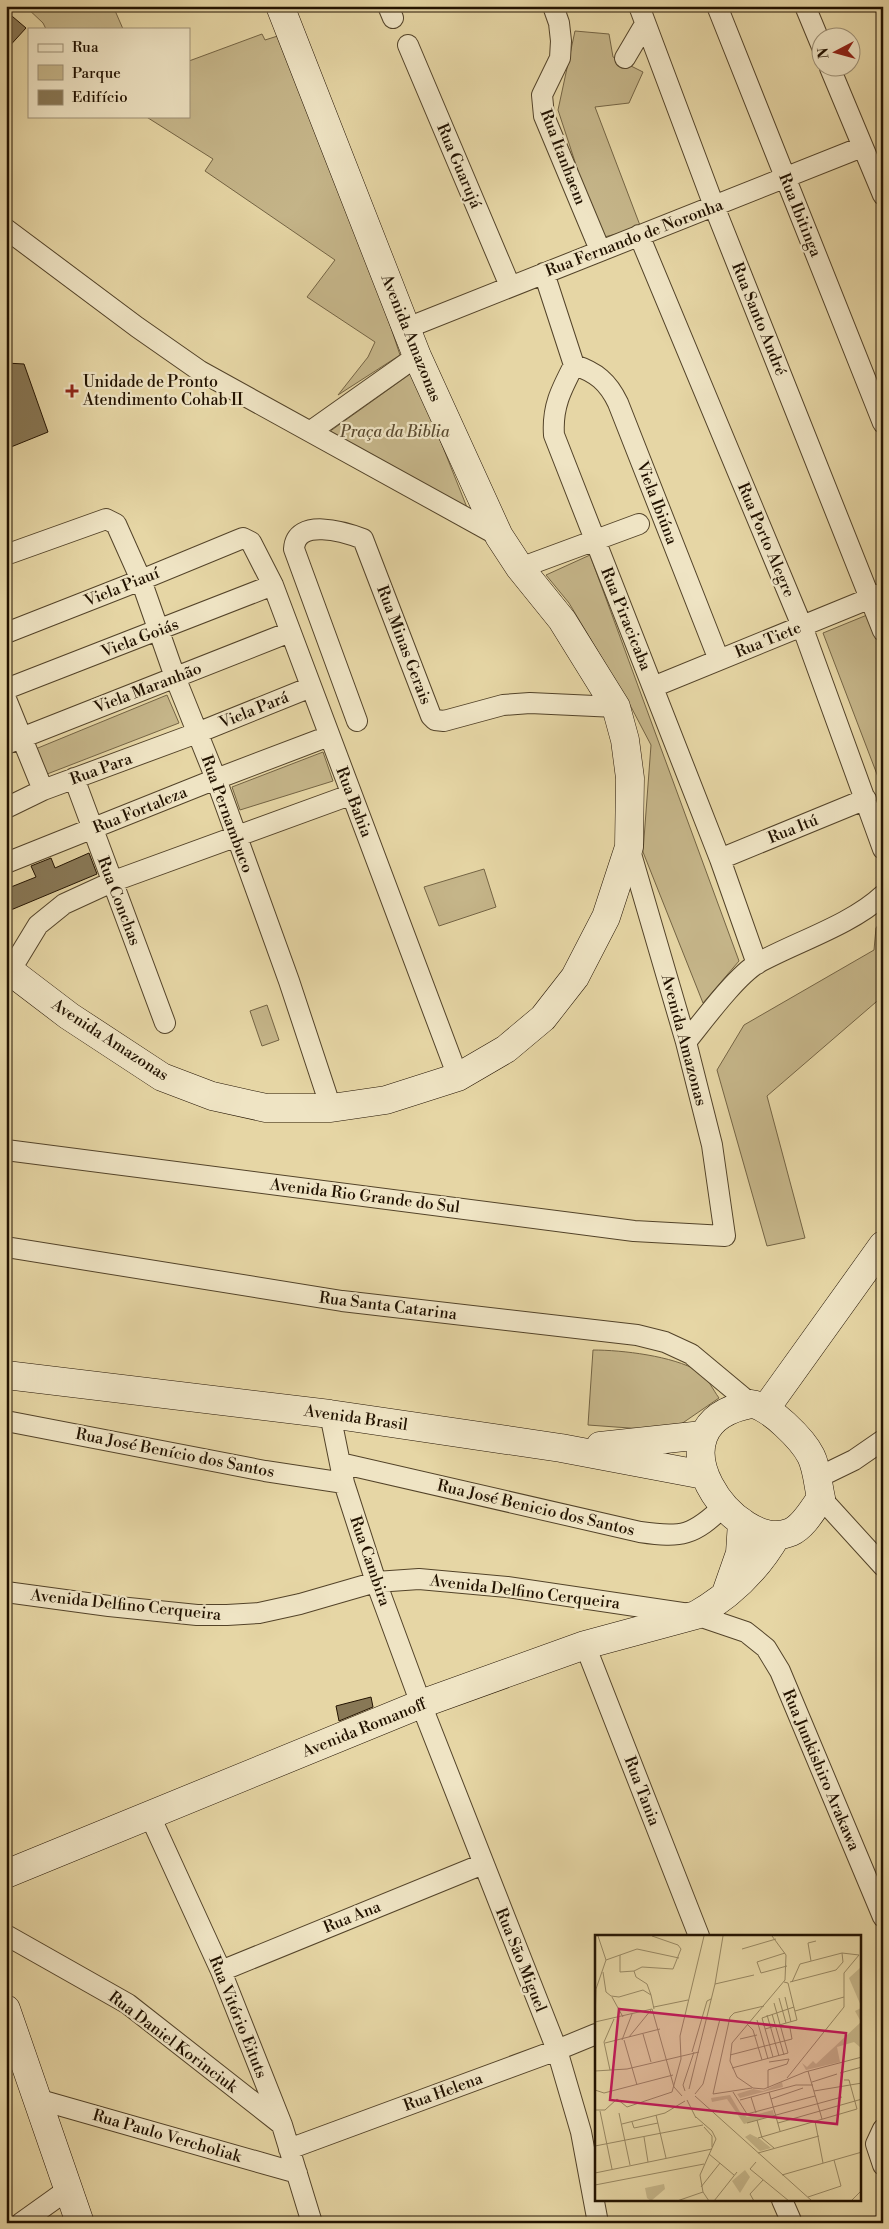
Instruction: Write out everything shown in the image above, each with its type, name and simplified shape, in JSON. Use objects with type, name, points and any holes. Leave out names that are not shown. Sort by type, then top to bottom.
[{"type":"street","name":"Avenida Amazonas","points":[[280,6],[417,356],[499,536],[520,568],[562,620],[616,707],[625,740],[630,778],[629,847],[686,1042],[712,1145],[725,1236]]},
{"type":"street","name":"Rua Itanhaem","points":[[553,6],[559,23],[560,58],[542,95],[544,116],[600,250]]},
{"type":"street","name":"Rua Ibitinga","points":[[717,6],[883,423]]},
{"type":"street","points":[[805,6],[814,28]]},
{"type":"street","points":[[625,58],[642,15]]},
{"type":"street","name":"Rua Santo André","points":[[642,15],[714,206],[877,595],[883,631]]},
{"type":"street","name":"Rua Guarujá","points":[[408,45],[510,286]]},
{"type":"street","points":[[834,78],[883,196]]},
{"type":"street","name":"Rua Fernando de Noronha","points":[[407,328],[862,147]]},
{"type":"street","points":[[6,229],[137,327],[200,371],[311,430],[499,536]]},
{"type":"street","name":"Rua Porto Alegre","points":[[639,235],[802,626],[883,849]]},
{"type":"street","points":[[544,273],[574,365]]},
{"type":"street","points":[[311,430],[417,356]]},
{"type":"street","name":"Rua Piracicaba","points":[[574,365],[563,386],[552,416],[554,435],[720,858],[757,964]]},
{"type":"street","name":"Viela Ibiúna","points":[[574,365],[597,374],[611,389],[618,403],[719,660]]},
{"type":"street","name":"Rua Pernambuco","points":[[11,553],[106,520],[116,524],[141,580],[175,677],[216,779],[289,982],[331,1108]]},
{"type":"street","points":[[520,568],[639,524]]},
{"type":"street","name":"Rua Minas Gerais","points":[[357,721],[294,549],[299,536],[306,531],[329,529],[363,539],[435,720],[444,721],[503,705],[616,707]]},
{"type":"street","name":"Rua Bahia","points":[[238,540],[243,538],[254,545],[272,585],[458,1077]]},
{"type":"street","name":"Viela Piauí","points":[[6,633],[238,540]]},
{"type":"street","name":"Viela Goiás","points":[[6,690],[272,585]]},
{"type":"street","name":"Rua Tiete","points":[[653,687],[877,595]]},
{"type":"street","name":"Viela Maranhão","points":[[14,741],[290,632]]},
{"type":"street","name":"Viela Pará","points":[[197,733],[311,687]]},
{"type":"street","points":[[6,699],[14,741],[43,790]]},
{"type":"street","name":"Rua Para","points":[[6,808],[43,790],[197,733]]},
{"type":"street","name":"Rua Fortaleza","points":[[6,863],[329,736]]},
{"type":"street","name":"Rua Conchas","points":[[74,778],[92,830],[114,881],[165,1023]]},
{"type":"street","points":[[8,969],[38,925],[51,912],[64,904],[114,881],[237,838],[350,794]]},
{"type":"street","name":"Rua Itú","points":[[720,858],[866,799]]},
{"type":"street","name":"Avenida Amazonas","points":[[8,969],[69,1016],[162,1076],[212,1096],[266,1108],[331,1108],[386,1100],[458,1077],[506,1049],[543,1018],[575,977],[606,917],[629,847]]},
{"type":"street","points":[[686,1042],[736,984],[757,964],[822,933],[869,906],[883,895]]},
{"type":"street","name":"Avenida Rio Grande do Sul","points":[[6,1150],[634,1231],[725,1236]]},
{"type":"street","points":[[883,1245],[758,1406],[725,1412],[711,1423],[703,1435],[701,1459],[704,1475],[733,1514],[764,1533],[777,1535],[791,1532],[801,1524],[819,1488],[883,1440]]},
{"type":"street","name":"Rua Santa Catarina","points":[[6,1247],[342,1301],[637,1335],[665,1342],[690,1354],[758,1406]]},
{"type":"street","name":"Avenida Brasil","points":[[6,1375],[330,1414],[561,1448],[704,1475]]},
{"type":"street","points":[[758,1406],[784,1424],[811,1456],[819,1488],[883,1566]]},
{"type":"street","name":"Rua Cambira","points":[[330,1414],[342,1473],[376,1582],[421,1704]]},
{"type":"street","name":"Rua José Benício dos Santos","points":[[6,1421],[265,1471],[342,1473]]},
{"type":"street","points":[[561,1448],[632,1444],[703,1435]]},
{"type":"street","name":"Rua José Benicio dos Santos","points":[[342,1473],[667,1536],[687,1533],[733,1514]]},
{"type":"street","points":[[726,1594],[740,1553],[733,1514]]},
{"type":"street","name":"Avenida Romanoff","points":[[6,1874],[421,1704],[585,1645],[696,1615],[726,1594],[754,1570],[765,1557],[777,1535]]},
{"type":"street","name":"Avenida Delfino Cerqueira","points":[[6,1592],[109,1606],[197,1615],[227,1615],[259,1612],[300,1604],[376,1582],[419,1579],[507,1586],[696,1615],[746,1632]]},
{"type":"street","name":"Rua Junkishiro Arakawa","points":[[746,1632],[766,1648],[780,1671],[883,1917]]},
{"type":"street","name":"Rua Tania","points":[[585,1645],[699,1935]]},
{"type":"street","name":"Rua São Miguel","points":[[421,1704],[557,2050],[581,2132],[598,2223]]},
{"type":"street","name":"Rua Vitório Eituts","points":[[150,1816],[221,1971],[282,2125],[312,2223]]},
{"type":"street","name":"Rua Ana","points":[[221,1971],[483,1864]]},
{"type":"street","name":"Rua Daniel Korinciuk","points":[[6,1935],[128,2004],[282,2125]]},
{"type":"street","points":[[6,2010],[70,2188],[80,2223]]},
{"type":"street","name":"Rua Helena","points":[[289,2149],[595,2034]]},
{"type":"street","name":"Rua Paulo Vercholiak","points":[[37,2099],[297,2173]]},
{"type":"street","points":[[883,2129],[876,2144],[883,2165]]},
{"type":"street","points":[[22,2223],[70,2188]]},
{"type":"street","points":[[783,2202],[792,2223]]},
{"type":"green space","points":[[25,6],[113,6],[123,28],[46,28],[43,23]]},
{"type":"green space","points":[[575,31],[609,34],[613,57],[643,72],[629,103],[595,107],[641,228],[600,238],[558,110]]},
{"type":"green space","points":[[262,34],[265,40],[284,34],[364,246],[400,355],[338,395],[368,357],[375,342],[307,297],[335,260],[205,171],[213,159],[148,118],[190,118],[190,61]]},
{"type":"green space","name":"Praça da Biblia","points":[[413,372],[468,510],[329,432]]},
{"type":"green space","points":[[590,555],[739,961],[703,1003],[643,852],[651,745],[630,705],[569,603],[546,575]]},
{"type":"green space","points":[[867,615],[883,651],[883,790],[823,633]]},
{"type":"green space","points":[[167,695],[179,723],[42,776],[33,750]]},
{"type":"green space","points":[[323,752],[333,781],[240,810],[232,787]]},
{"type":"green space","points":[[484,869],[496,907],[439,926],[424,887]]},
{"type":"green space","points":[[883,918],[883,996],[767,1096],[805,1238],[767,1246],[717,1070],[744,1025],[874,950],[876,928]]},
{"type":"green space","points":[[267,1005],[279,1040],[262,1046],[250,1011]]},
{"type":"green space","points":[[593,1350],[618,1351],[675,1361],[698,1371],[704,1376],[719,1398],[671,1431],[588,1425]]},
{"type":"building","points":[[6,11],[26,28],[6,50]]},
{"type":"building","points":[[6,363],[24,364],[48,432],[6,449]]},
{"type":"building","points":[[89,853],[97,874],[6,912],[6,889],[36,877],[31,866],[51,858],[55,868]]},
{"type":"building","points":[[371,1697],[373,1707],[339,1721],[336,1706]]},
{"type":"place","name":"Unidade de Pronto Atendimento Cohab II","points":[[72,391]]}]
